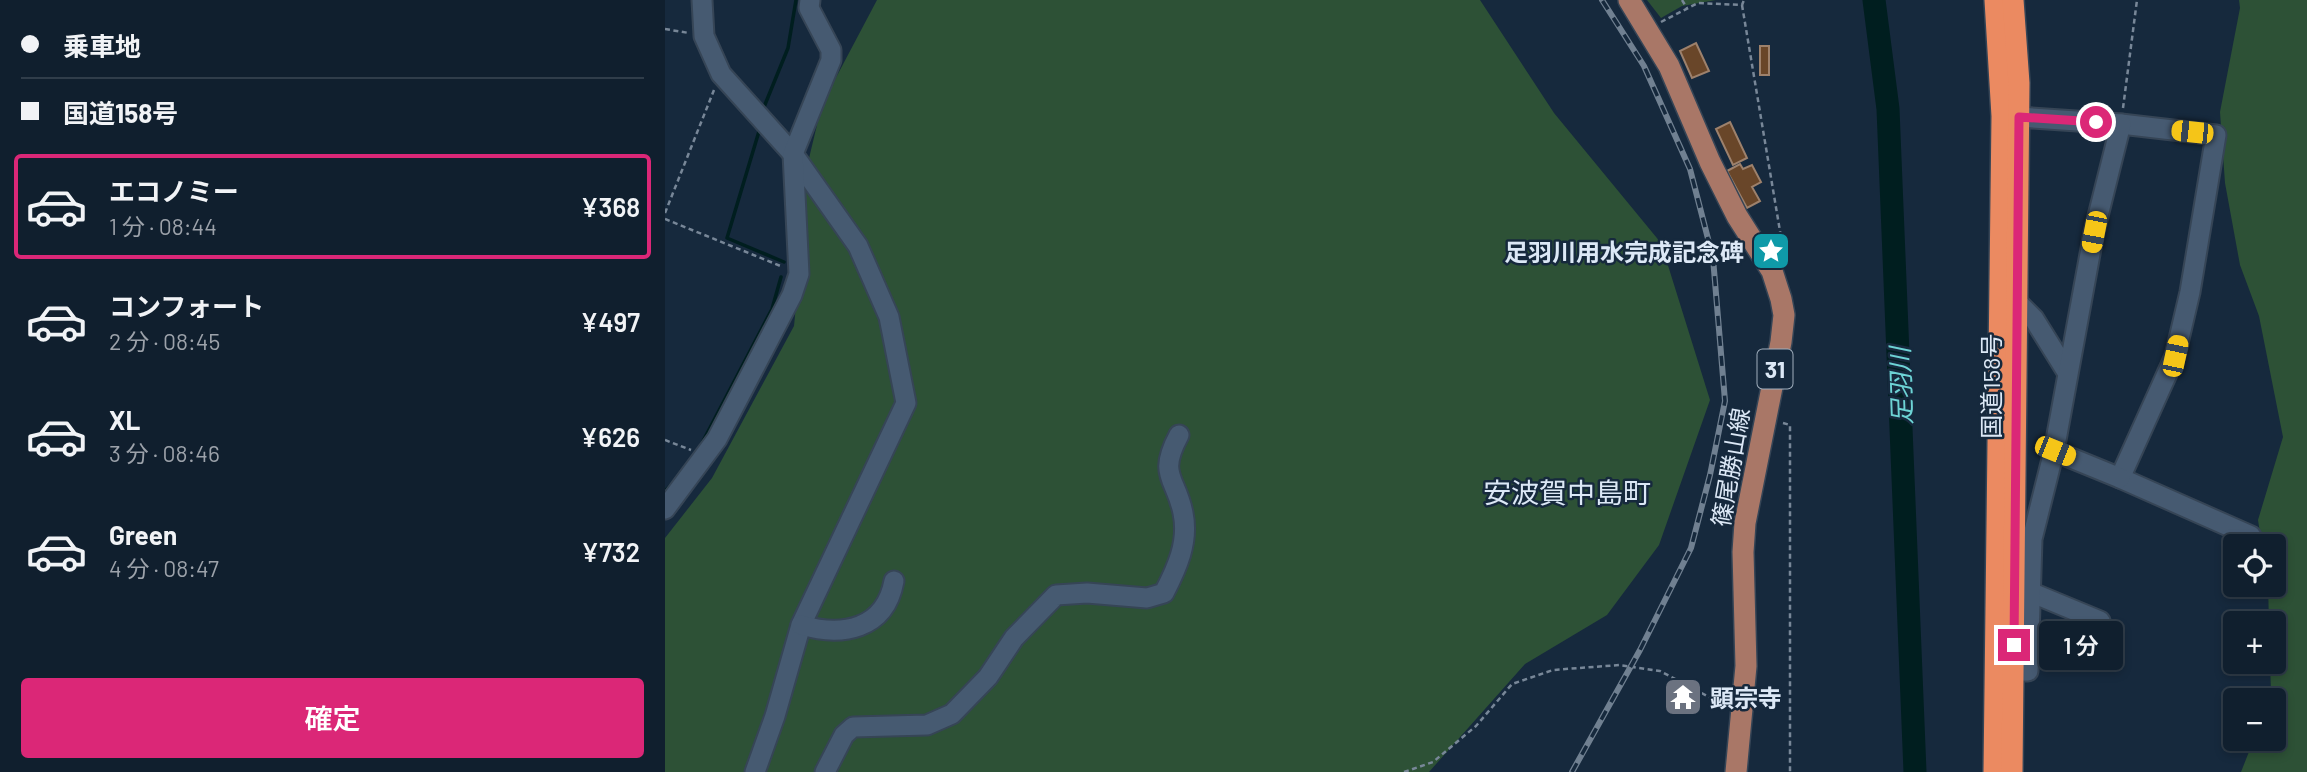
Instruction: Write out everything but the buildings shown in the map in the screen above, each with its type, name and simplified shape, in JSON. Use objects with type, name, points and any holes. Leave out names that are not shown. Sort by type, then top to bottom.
[{"type":"highway","name":"国道158号","points":[[1994,772],[2005,671],[2016,301],[2010,117],[1995,0]]},
{"type":"highway","name":"国道158号","points":[[2012,772],[2005,671],[2010,117],[2019,83],[2013,0]]},
{"type":"main road","name":"篠尾勝山線","points":[[1629,0],[1650,30],[1674,76],[1710,162],[1737,216],[1772,271],[1784,315],[1751,488],[1742,551],[1746,666],[1736,772]]},
{"type":"street","points":[[702,0],[704,36],[721,74],[793,154],[858,246],[889,317],[906,403],[801,625],[775,716],[755,772]]},
{"type":"street","points":[[665,509],[717,439],[792,295],[799,274],[793,154],[831,60],[831,50],[809,8],[810,0]]},
{"type":"street","points":[[2010,117],[2121,124],[2216,135],[2175,356],[2120,478]]},
{"type":"street","points":[[2005,671],[2028,671],[2032,539],[2055,451],[2094,232],[2121,124]]},
{"type":"street","points":[[2016,301],[2034,319],[2067,372]]},
{"type":"street","points":[[825,772],[844,735],[853,727],[927,725],[952,714],[988,677],[1014,638],[1056,595],[1087,593],[1147,598],[1164,593],[1183,551],[1183,510],[1168,475],[1169,453],[1179,435]]},
{"type":"street","points":[[2055,451],[2246,534]]},
{"type":"street","points":[[801,625],[822,631],[849,630],[863,626],[878,615],[892,591],[894,581]]},
{"type":"street","points":[[2030,592],[2100,621]]},
{"type":"path","points":[[1682,0],[1687,8]]},
{"type":"path","points":[[1744,0],[1742,5],[1786,266]]},
{"type":"path","points":[[2121,124],[2137,0]]},
{"type":"path","points":[[1650,30],[1700,1],[1742,5]]},
{"type":"path","points":[[665,29],[704,36]]},
{"type":"path","points":[[665,213],[721,74]]},
{"type":"path","points":[[665,219],[799,274]]},
{"type":"path","points":[[1766,415],[1790,425],[1790,772]]},
{"type":"path","points":[[665,440],[688,449]]},
{"type":"path","points":[[1404,772],[1433,762],[1476,726],[1512,684],[1553,670],[1619,665],[1660,671],[1741,714]]},
{"type":"green space","points":[[877,0],[1480,0],[1554,113],[1661,243],[1710,400],[1659,545],[1607,615],[1525,664],[1429,772],[665,772],[665,538],[712,478],[794,326],[799,274],[794,221],[822,104]]},
{"type":"green space","points":[[1647,0],[1716,0],[1682,6],[1661,18]]},
{"type":"green space","points":[[2239,0],[2307,0],[2307,772],[2241,772],[2249,751],[2286,751],[2286,688],[2271,688],[2270,674],[2286,674],[2286,611],[2269,611],[2268,597],[2286,597],[2286,534],[2260,534],[2258,520],[2283,437],[2259,316],[2240,265],[2225,183],[2220,112],[2240,8]]},
{"type":"waterway","points":[[764,107],[788,48],[796,0]]},
{"type":"waterway","name":"足羽川","points":[[1874,0],[1888,109],[1915,772]]},
{"type":"waterway","points":[[760,128],[727,238],[784,262]]},
{"type":"waterway","points":[[701,445],[772,309],[781,277]]},
{"type":"waterway","points":[[665,491],[674,482]]},
{"type":"railway","points":[[1572,772],[1640,650],[1691,548],[1725,401],[1713,258],[1690,169],[1644,66],[1602,0]]},
{"type":"place","name":"足羽川用水完成記念碑","points":[[1771,251]]},
{"type":"place","name":"顕宗寺","points":[[1683,697]]},
{"type":"district","name":"安波賀中島町","points":[[1567,492]]},
{"type":"route","points":[[2014,645],[2019,117],[2096,122]]}]
